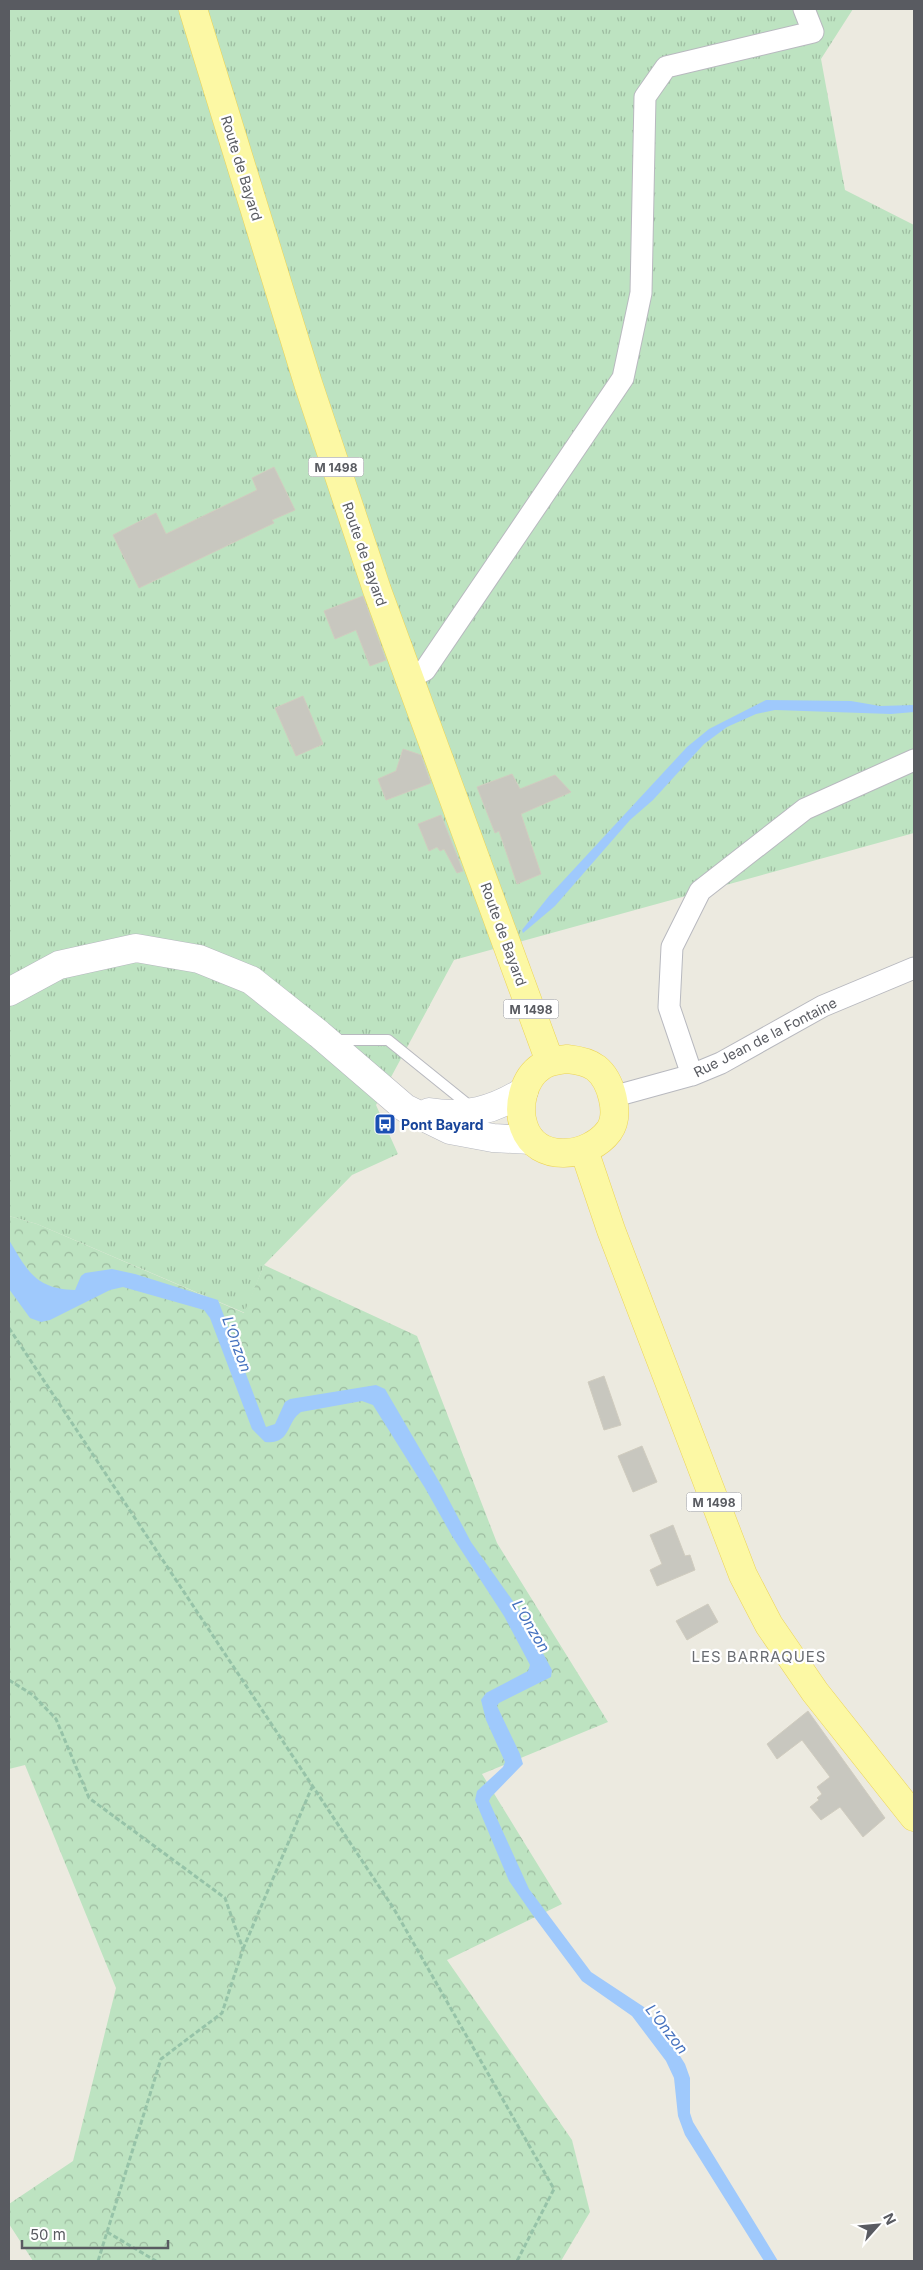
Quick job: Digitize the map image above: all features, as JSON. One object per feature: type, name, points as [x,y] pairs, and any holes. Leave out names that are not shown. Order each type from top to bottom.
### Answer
[{"type":"main road","name":"Route de Bayard","points":[[193,9],[308,384],[377,590],[550,1062]]},
{"type":"main road","points":[[9,992],[59,965],[136,948],[200,960],[250,980],[323,1037],[405,1108],[433,1123],[458,1132],[502,1139],[530,1140],[548,1151],[564,1154],[584,1150],[597,1143],[610,1130],[613,1114],[612,1096],[607,1082],[596,1068],[583,1061],[568,1059],[550,1062],[541,1066],[530,1078],[524,1091],[521,1116],[530,1140]]},
{"type":"main road","points":[[405,1108],[443,1114],[478,1112],[504,1104],[524,1091]]},
{"type":"main road","name":"M 1498","points":[[584,1150],[615,1240],[743,1575],[769,1625],[815,1692],[914,1817]]},
{"type":"street","points":[[409,678],[425,670],[623,378],[641,293],[644,97],[666,67],[813,32],[804,9]]},
{"type":"street","points":[[692,1075],[669,1007],[672,947],[700,891],[805,809],[914,760]]},
{"type":"street","name":"Rue Jean de la Fontaine","points":[[612,1096],[692,1075],[721,1063],[823,1006],[914,968]]},
{"type":"lane","points":[[323,1037],[388,1040],[478,1112]]},
{"type":"path","points":[[9,1328],[394,1909],[554,2189],[517,2261]]},
{"type":"path","points":[[9,1680],[33,1695],[56,1719],[89,1798],[225,1898],[242,1949]]},
{"type":"path","points":[[98,2261],[161,2059],[222,2014],[242,1949],[313,1786]]},
{"type":"path","points":[[107,2232],[156,2261]]},
{"type":"green space","points":[[9,9],[853,9],[821,59],[845,190],[914,225],[914,833],[454,960],[376,1105],[398,1154],[352,1175],[264,1265],[245,1313],[37,1224],[9,1216]]},
{"type":"green space","points":[[9,1216],[37,1224],[244,1313],[264,1265],[417,1336],[497,1543],[608,1722],[482,1774],[562,1904],[447,1960],[572,2140],[590,2212],[561,2261],[33,2261],[9,2224],[9,2204],[73,2161],[116,1988],[25,1765],[9,1769]]},
{"type":"water","points":[[766,700],[851,701],[880,706],[914,705],[914,712],[891,714],[775,710],[756,714],[727,727],[704,744],[653,800],[630,820],[555,906],[523,933],[522,930],[549,896],[687,747],[709,729]]},
{"type":"water","points":[[9,1240],[27,1269],[41,1282],[50,1286],[75,1290],[81,1276],[85,1273],[112,1269],[135,1274],[218,1300],[266,1427],[275,1424],[285,1402],[290,1399],[376,1385],[385,1389],[441,1485],[471,1542],[520,1611],[552,1670],[551,1677],[499,1703],[497,1706],[523,1764],[489,1801],[529,1889],[591,1972],[644,2007],[675,2048],[685,2064],[690,2078],[690,2113],[693,2122],[778,2261],[764,2261],[685,2135],[678,2116],[674,2078],[666,2061],[632,2016],[582,1981],[509,1881],[475,1800],[477,1791],[503,1767],[505,1762],[486,1720],[481,1700],[486,1693],[528,1671],[530,1665],[504,1616],[452,1536],[425,1488],[373,1405],[362,1401],[301,1412],[296,1416],[284,1436],[273,1442],[265,1442],[252,1429],[210,1318],[204,1310],[123,1287],[110,1290],[50,1320],[41,1322],[30,1318],[9,1289]]},
{"type":"building","points":[[274,467],[295,510],[272,520],[274,523],[139,588],[113,535],[156,513],[166,534],[257,490],[252,478]]},
{"type":"building","points":[[363,596],[386,660],[370,666],[356,630],[335,639],[324,611]]},
{"type":"building","points":[[303,696],[323,744],[296,756],[275,708]]},
{"type":"building","points":[[403,749],[421,755],[431,783],[386,800],[378,779],[396,771]]},
{"type":"building","points":[[512,774],[520,789],[555,775],[571,792],[521,814],[541,874],[517,884],[499,831],[495,833],[477,787]]},
{"type":"building","points":[[441,815],[463,871],[457,873],[444,849],[440,851],[437,847],[429,851],[418,824]]},
{"type":"building","points":[[604,1376],[621,1425],[604,1430],[588,1382]]},
{"type":"building","points":[[642,1446],[657,1482],[633,1492],[618,1456]]},
{"type":"building","points":[[673,1525],[685,1556],[690,1555],[695,1570],[657,1586],[650,1570],[662,1564],[650,1535]]},
{"type":"building","points":[[708,1604],[718,1622],[687,1640],[676,1621]]},
{"type":"building","points":[[808,1711],[885,1818],[863,1837],[840,1807],[821,1820],[810,1807],[819,1800],[817,1798],[822,1794],[817,1787],[830,1777],[802,1740],[777,1759],[767,1744]]},
{"type":"place","name":"Pont Bayard","points":[[385,1124]]},
{"type":"district","name":"LES BARRAQUES","points":[[759,1656]]},
{"type":"water label","name":"L'Onzon","points":[[237,1344]]},
{"type":"water label","name":"L'Onzon","points":[[531,1626]]},
{"type":"water label","name":"L'Onzon","points":[[667,2029]]}]
